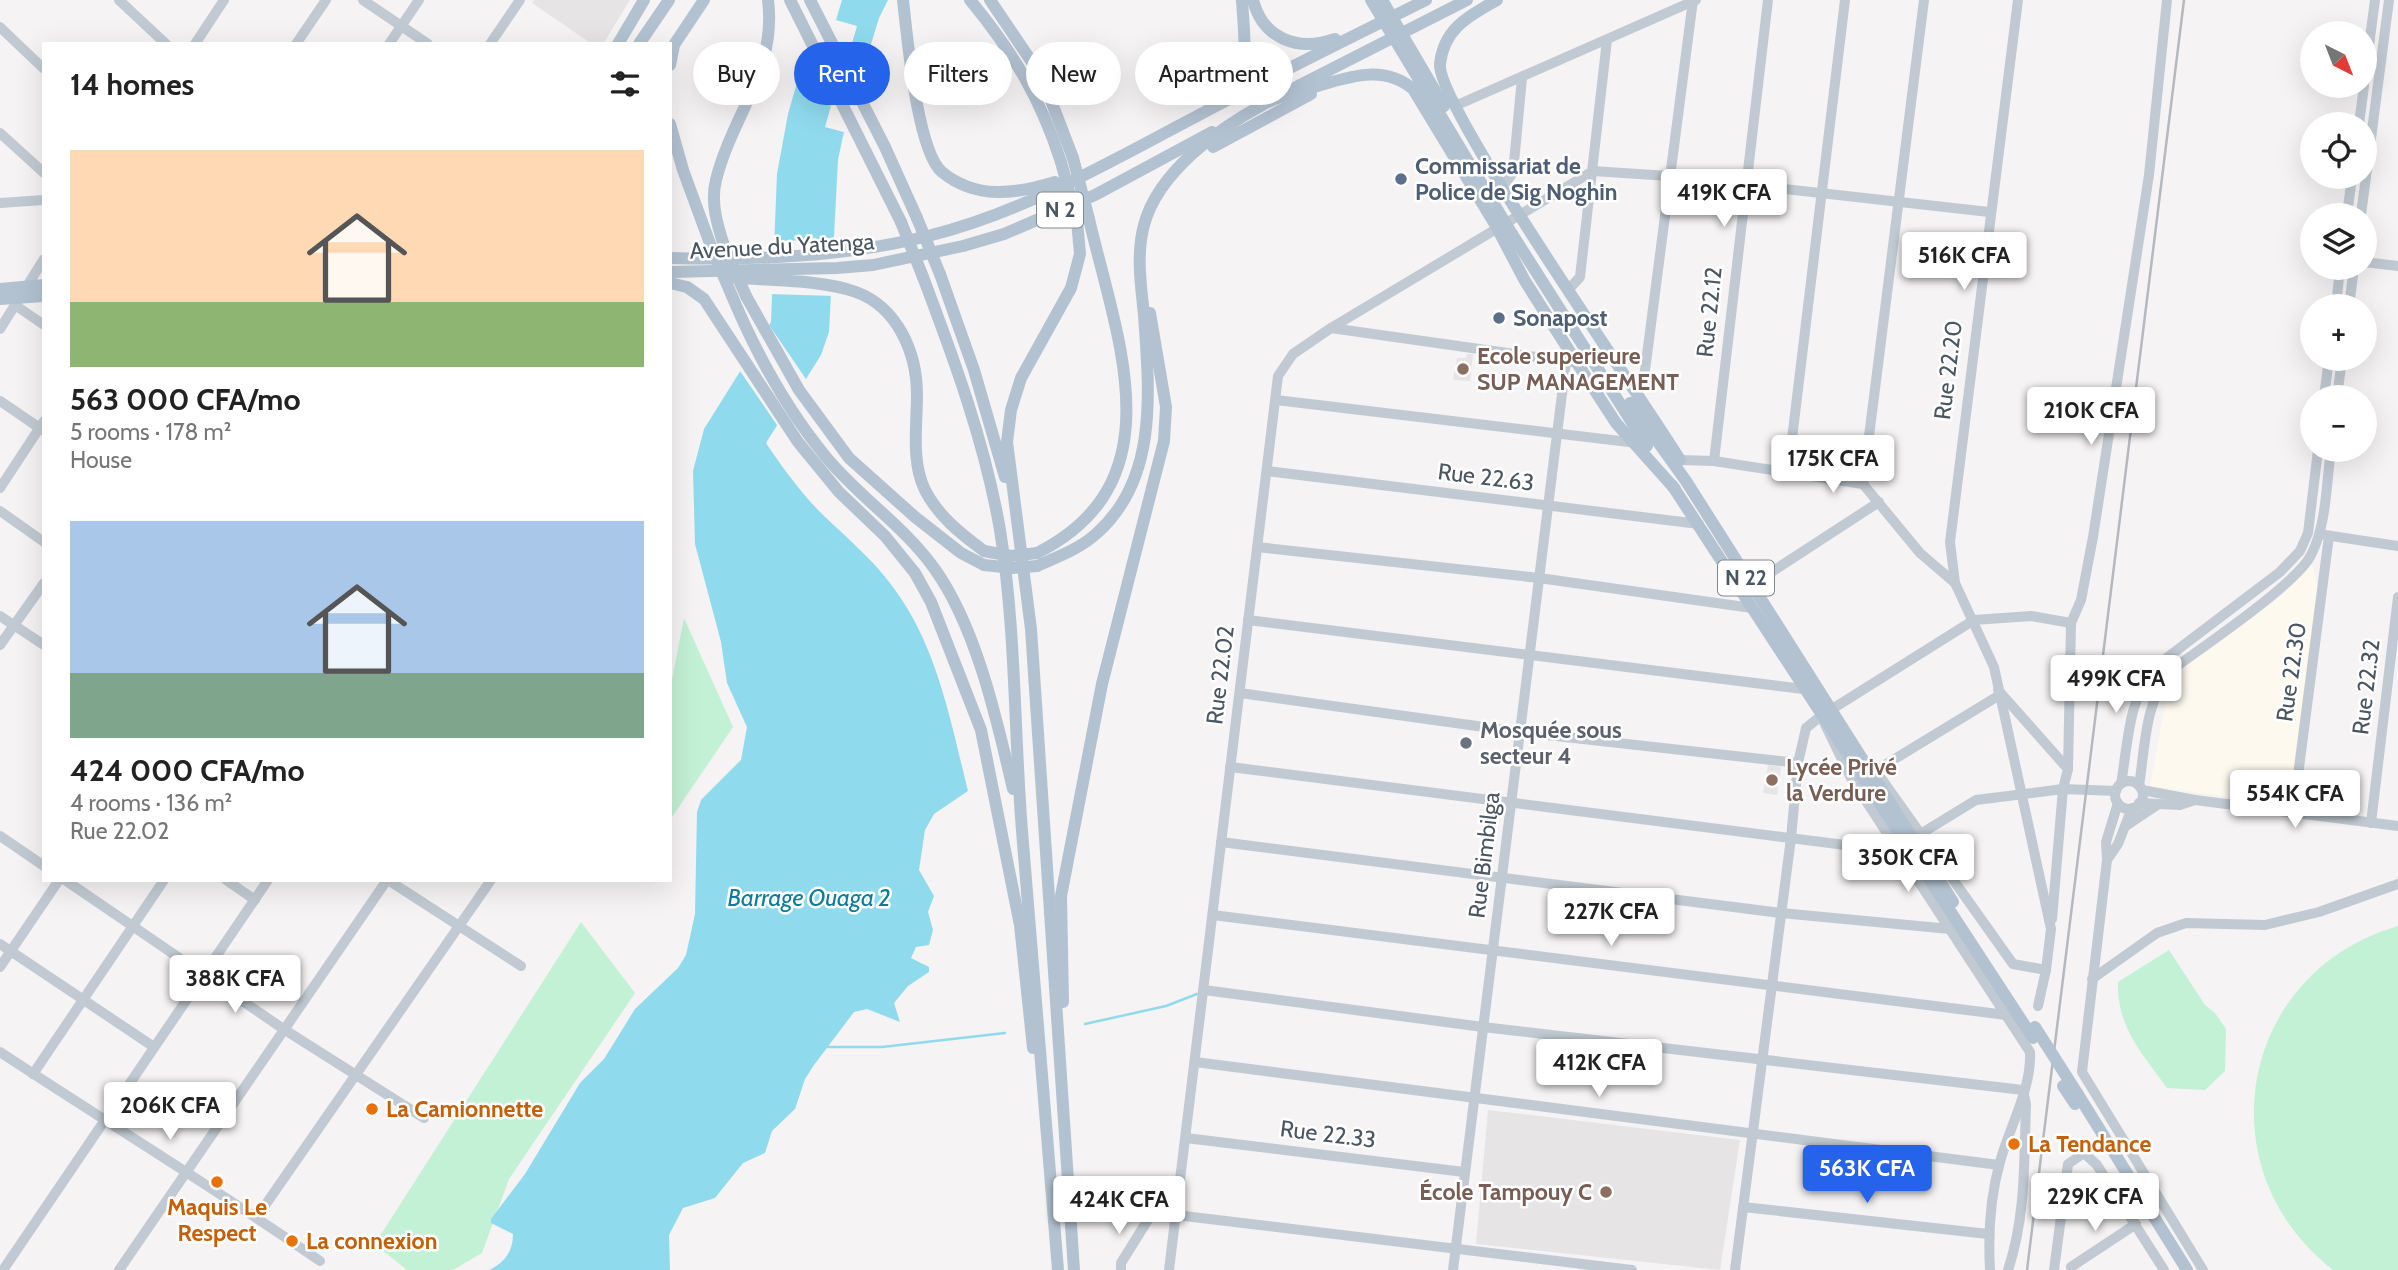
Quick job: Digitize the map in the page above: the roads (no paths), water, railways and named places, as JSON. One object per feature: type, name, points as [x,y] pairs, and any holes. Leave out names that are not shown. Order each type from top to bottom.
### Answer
[{"type":"main road","points":[[619,42],[644,0]]},
{"type":"main road","points":[[640,42],[669,0]]},
{"type":"main road","points":[[672,55],[674,45],[704,0]]},
{"type":"main road","points":[[719,249],[716,181],[765,60],[771,25],[768,0]]},
{"type":"main road","points":[[790,0],[901,222],[923,277],[960,376],[999,527],[1012,635],[1021,829],[1058,1270]]},
{"type":"main road","points":[[903,0],[926,146],[941,171],[971,188],[996,194],[1030,190],[1092,171]]},
{"type":"main road","points":[[970,0],[1029,81],[1067,160]]},
{"type":"main road","points":[[675,272],[771,269],[836,287],[879,303],[896,319],[909,351],[917,391],[916,450],[924,488],[937,509],[960,534],[984,551],[1037,560],[1066,538],[1092,515],[1114,483],[1125,446],[1126,398],[1117,341],[1042,77],[989,0]]},
{"type":"main road","points":[[1198,115],[1241,70],[1245,49],[1242,0]]},
{"type":"main road","points":[[1253,0],[1258,18],[1271,33],[1300,45],[1323,43],[1372,27]]},
{"type":"main road","name":"N 22","points":[[1371,0],[1512,234],[1631,412],[1686,481],[1825,713],[2187,1270]]},
{"type":"main road","name":"N 22","points":[[1382,0],[1517,230],[1631,412],[1675,489],[1804,689],[1825,713]]},
{"type":"main road","name":"Avenue du Yatenga","points":[[771,269],[836,252],[905,241],[970,223],[1032,200],[1426,0]]},
{"type":"main road","name":"Avenue du Yatenga","points":[[1293,89],[1467,0]]},
{"type":"main road","points":[[1497,0],[1454,26],[1445,44],[1440,65],[1442,82],[1520,214],[1680,460],[1686,481]]},
{"type":"main road","points":[[813,5],[917,218],[940,274],[974,370],[1017,522]]},
{"type":"main road","points":[[1293,94],[1336,80],[1386,73],[1400,77],[1413,89],[1496,226],[1572,363],[1616,423],[1637,443],[1661,476],[1675,489]]},
{"type":"main road","points":[[1178,169],[1336,80]]},
{"type":"main road","name":"Avenue du Yatenga","points":[[672,258],[771,269],[838,268],[923,255],[1004,234],[1105,190],[1261,105]]},
{"type":"main road","points":[[739,296],[763,328],[799,390],[849,458],[961,553],[984,565],[1013,568],[1068,553],[1096,534],[1114,515],[1144,447],[1150,412],[1139,257],[1144,226],[1154,201],[1178,169],[1209,141],[1262,105]]},
{"type":"main road","points":[[672,131],[683,170],[739,296],[752,344],[790,406],[826,457],[920,550],[950,595],[977,658],[996,718],[1021,829]]},
{"type":"main road","points":[[1074,1270],[1031,629],[1007,442],[1011,410],[1021,378],[1071,288],[1080,254],[1083,220]]},
{"type":"main road","points":[[1063,1104],[1065,1038],[1060,896],[1102,684],[1164,441],[1166,407],[1139,257]]},
{"type":"main road","points":[[672,284],[687,287],[704,299],[782,419],[818,468],[885,536],[915,573],[931,602],[981,730],[1020,925],[1029,1030],[1044,1099]]},
{"type":"main road","points":[[0,289],[42,285]]},
{"type":"main road","points":[[0,299],[16,301],[42,296]]},
{"type":"main road","name":"N 22","points":[[2076,1099],[2178,1270]]},
{"type":"street","points":[[196,42],[224,0]]},
{"type":"street","points":[[297,42],[326,0]]},
{"type":"street","points":[[363,0],[425,42]]},
{"type":"street","points":[[390,42],[419,0]]},
{"type":"street","points":[[491,42],[520,0]]},
{"type":"street","points":[[1455,106],[1694,0]]},
{"type":"street","points":[[1636,389],[1644,379],[1694,0]]},
{"type":"street","name":"Rue 22.12","points":[[1714,461],[1744,186],[1768,0]]},
{"type":"street","points":[[1787,472],[1845,0]]},
{"type":"street","points":[[1863,484],[1924,0]]},
{"type":"street","name":"Rue 22.20","points":[[2018,0],[1989,212],[1950,542],[1955,583],[1989,652],[2050,929]]},
{"type":"street","points":[[2038,1006],[2046,970],[2063,789],[2068,769],[2071,623],[2081,600],[2112,416],[2149,175],[2167,0]]},
{"type":"street","points":[[2372,21],[2375,0]]},
{"type":"street","points":[[2363,203],[2389,0]]},
{"type":"street","points":[[127,3],[164,42]]},
{"type":"street","points":[[0,27],[42,67]]},
{"type":"street","points":[[1569,289],[1580,277],[1607,40]]},
{"type":"street","points":[[1503,186],[1513,173],[1522,78]]},
{"type":"street","points":[[0,133],[42,171]]},
{"type":"street","points":[[1592,171],[1669,176],[1989,212]]},
{"type":"street","name":"Rue 22.02","points":[[1169,1270],[1278,376],[1285,362],[1331,328],[1496,226],[1592,171]]},
{"type":"street","points":[[0,203],[42,200]]},
{"type":"street","points":[[0,329],[42,262]]},
{"type":"street","points":[[2377,263],[2398,265]]},
{"type":"street","points":[[16,301],[42,323]]},
{"type":"street","points":[[1331,328],[1572,363]]},
{"type":"street","name":"Rue Bimbilga","points":[[1453,1270],[1539,578],[1558,434],[1572,363]]},
{"type":"street","points":[[1276,400],[1637,443]]},
{"type":"street","points":[[0,401],[42,427],[0,488]]},
{"type":"street","points":[[1680,460],[1714,461],[1863,484],[1920,553],[1955,583]]},
{"type":"street","points":[[2203,1270],[2082,1072],[2107,860],[2106,842],[2118,803],[2118,787],[2133,711],[2145,678],[2156,666],[2288,565],[2300,551],[2308,533],[2317,462]]},
{"type":"street","name":"Rue 22.30","points":[[2294,814],[2324,535],[2329,462]]},
{"type":"street","name":"Rue 22.63","points":[[1267,471],[1699,524]]},
{"type":"street","points":[[1750,586],[1879,502]]},
{"type":"street","points":[[0,511],[42,541]]},
{"type":"street","points":[[2308,533],[2398,546]]},
{"type":"street","points":[[2107,860],[2118,844],[2136,806],[2151,708],[2160,684],[2170,671],[2297,573],[2324,535]]},
{"type":"street","points":[[1257,547],[1539,578],[1752,608]]},
{"type":"street","points":[[0,645],[42,586]]},
{"type":"street","name":"Rue 22.32","points":[[2371,823],[2398,597]]},
{"type":"street","points":[[0,616],[42,644]]},
{"type":"street","points":[[1735,1270],[1791,838],[1798,763],[1806,728],[1825,713],[1974,620],[2031,616],[2071,623]]},
{"type":"street","points":[[1248,620],[1804,689]]},
{"type":"street","points":[[1240,693],[1520,733],[1798,763]]},
{"type":"street","points":[[1875,771],[1998,693],[2068,769]]},
{"type":"street","points":[[1825,713],[1875,771],[1922,833],[2013,964],[2046,970]]},
{"type":"street","points":[[1825,713],[1851,778],[2030,1052],[2023,1090],[1999,1165],[1988,1234],[1990,1270]]},
{"type":"street","points":[[1230,767],[1900,852]]},
{"type":"street","points":[[1922,833],[1976,800],[2063,789],[2118,787],[2132,782],[2140,788],[2195,800],[2398,826]]},
{"type":"street","points":[[2118,803],[2136,806],[2180,804],[2195,800]]},
{"type":"street","points":[[2125,827],[2158,804]]},
{"type":"street","points":[[0,836],[42,865]]},
{"type":"street","points":[[1221,842],[1781,913],[1950,929]]},
{"type":"street","points":[[0,967],[58,882]]},
{"type":"street","points":[[68,882],[285,1030],[424,1118]]},
{"type":"street","points":[[33,1074],[163,882]]},
{"type":"street","points":[[229,882],[255,900]]},
{"type":"street","points":[[4,1268],[267,882]]},
{"type":"street","points":[[119,1270],[386,882]]},
{"type":"street","points":[[390,882],[521,966]]},
{"type":"street","points":[[257,1217],[491,882]]},
{"type":"street","points":[[2092,979],[2157,933],[2186,923],[2265,925],[2319,912],[2398,884]]},
{"type":"street","points":[[1213,915],[2006,1015]]},
{"type":"street","points":[[0,944],[154,1046]]},
{"type":"street","points":[[1204,990],[1483,1027],[2023,1090]]},
{"type":"street","points":[[0,1052],[104,1121],[186,1169],[320,1261]]},
{"type":"street","points":[[1195,1062],[1475,1100],[1999,1165]]},
{"type":"street","points":[[2008,1270],[2017,1243],[2022,1191],[2026,1104],[2023,1090]]},
{"type":"street","name":"Rue 22.33","points":[[1186,1138],[1464,1172]]},
{"type":"street","points":[[2054,1270],[2068,1164],[2079,1155],[2088,1154],[2164,1270]]},
{"type":"street","points":[[1070,1194],[1089,1202],[1176,1215],[1455,1251],[1632,1270]]},
{"type":"street","points":[[1743,1207],[1988,1234]]},
{"type":"street","points":[[1121,1270],[1121,1264],[1154,1210]]},
{"type":"street","points":[[2056,1251],[2072,1268],[2136,1224]]},
{"type":"water","name":"Barrage Ouaga 2","points":[[821,0],[888,0],[872,42],[809,42]]},
{"type":"water","name":"Barrage Ouaga 2","points":[[794,93],[794,105],[852,105],[838,160],[829,332],[821,355],[766,443],[807,497],[865,554],[893,587],[926,644],[943,692],[968,791],[934,814],[925,830],[919,870],[934,896],[928,912],[933,930],[929,945],[916,947],[911,958],[929,967],[929,972],[908,986],[894,1003],[900,1022],[867,1009],[854,1012],[805,1079],[795,1109],[772,1131],[765,1153],[743,1163],[715,1198],[683,1208],[669,1235],[670,1270],[489,1270],[507,1256],[513,1234],[491,1223],[491,1219],[525,1174],[580,1083],[604,1059],[635,1009],[678,968],[686,955],[695,914],[697,812],[701,800],[741,760],[747,727],[727,683],[721,642],[695,544],[693,471],[704,429],[771,322],[777,174]]},
{"type":"waterway","points":[[1085,1024],[1166,1006],[1197,994]]},
{"type":"waterway","points":[[828,1047],[882,1047],[1005,1033]]},
{"type":"railway","points":[[2027,1270],[2184,0]]},
{"type":"place","name":"Commissariat de Police de Sig Noghin","points":[[1401,179]]},
{"type":"place","name":"Sonapost","points":[[1499,318]]},
{"type":"place","name":"Ecole superieure SUP MANAGEMENT","points":[[1463,369]]},
{"type":"place","name":"Mosquée sous secteur 4","points":[[1466,743]]},
{"type":"place","name":"Lycée Privé la Verdure","points":[[1772,780]]},
{"type":"place","name":"La Camionnette","points":[[372,1109]]},
{"type":"place","name":"La Tendance","points":[[2014,1144]]},
{"type":"place","name":"Maquis Le Respect","points":[[217,1182]]},
{"type":"place","name":"École Tampouy C","points":[[1606,1192]]},
{"type":"place","name":"La connexion","points":[[292,1241]]}]
